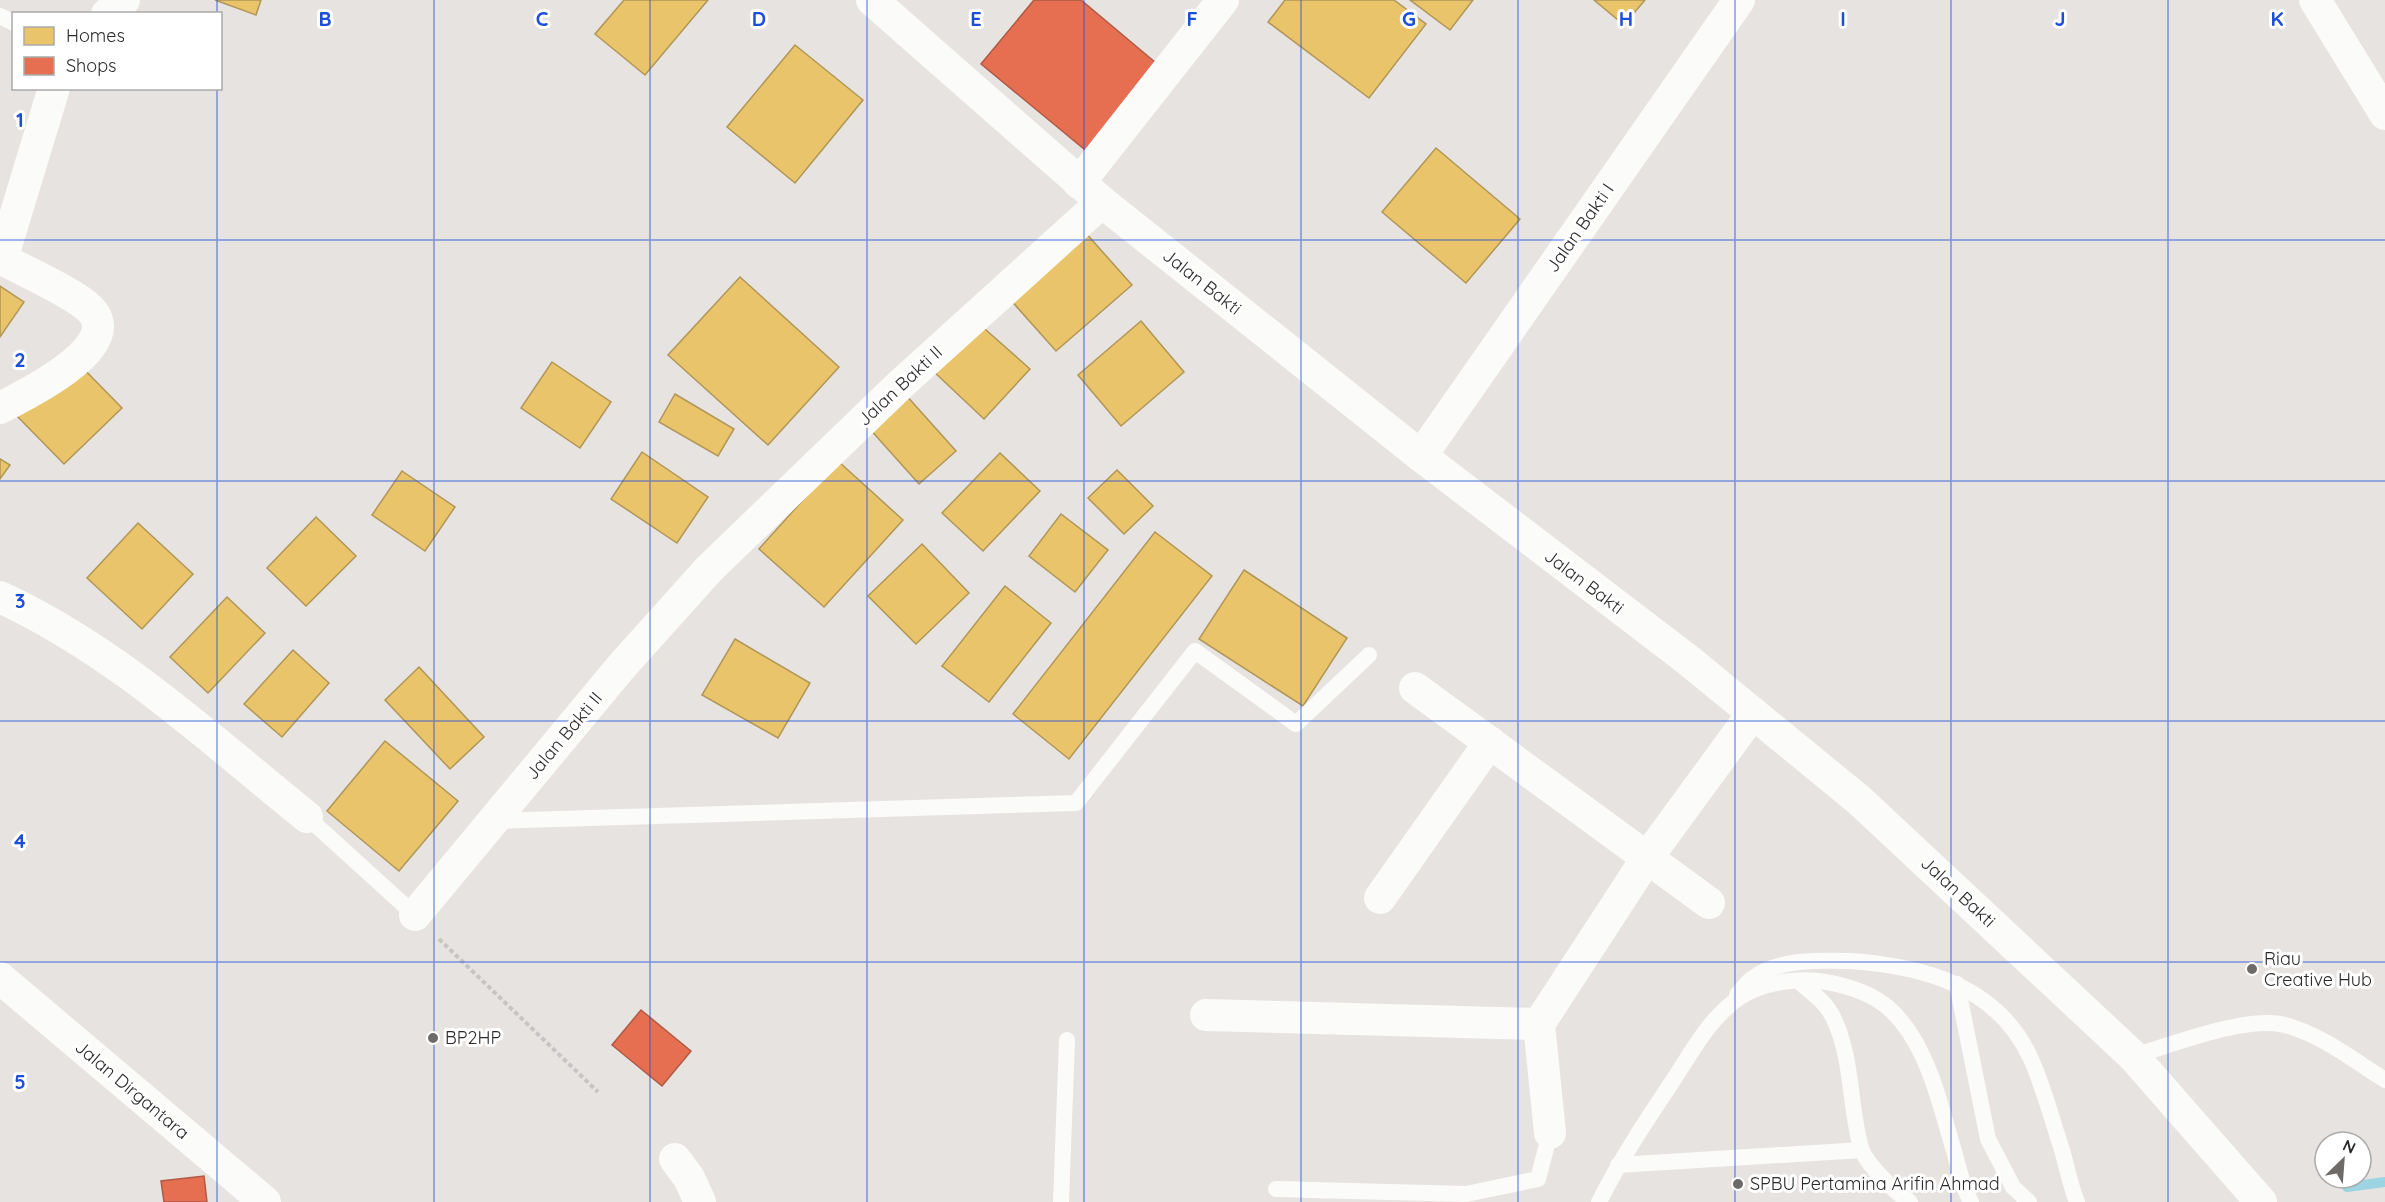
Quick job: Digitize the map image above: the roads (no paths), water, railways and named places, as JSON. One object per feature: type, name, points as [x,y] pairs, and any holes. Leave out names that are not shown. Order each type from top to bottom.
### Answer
[{"type":"street","points":[[109,12],[124,0]]},
{"type":"street","name":"Jalan Bakti","points":[[872,0],[1091,193],[1421,456],[1688,660],[1859,801],[2133,1056],[2261,1202]]},
{"type":"street","name":"Jalan Bakti II","points":[[415,915],[621,667],[709,569],[901,384],[1091,193],[1223,0]]},
{"type":"street","points":[[2315,0],[2385,114]]},
{"type":"street","name":"Jalan Bakti I","points":[[1421,456],[1737,1]]},
{"type":"street","points":[[0,408],[58,375],[90,348],[98,331],[98,321],[81,302],[1,258],[53,90]]},
{"type":"street","points":[[0,597],[81,640],[130,674],[307,817]]},
{"type":"street","points":[[1415,688],[1709,903]]},
{"type":"street","points":[[1550,1133],[1539,1024],[1647,858],[1753,713]]},
{"type":"street","points":[[1380,898],[1490,742]]},
{"type":"street","name":"Jalan Dirgantara","points":[[0,978],[265,1202]]},
{"type":"street","points":[[1206,1015],[1539,1024]]},
{"type":"street","points":[[675,1159],[689,1178],[700,1202]]},
{"type":"lane","points":[[493,821],[1076,803],[1195,651],[1296,723],[1369,655]]},
{"type":"lane","points":[[307,817],[415,915]]},
{"type":"lane","points":[[1599,1202],[1618,1165],[1705,1032],[1752,978],[1772,968],[1818,959],[1868,963],[1902,969],[1957,984],[1989,1002],[2010,1023],[2031,1059],[2077,1202]]},
{"type":"lane","points":[[1725,1009],[1757,989],[1778,982],[1798,981],[1825,982],[1858,989],[1885,1004],[1902,1022],[1922,1053],[1971,1202]]},
{"type":"lane","points":[[1798,981],[1820,999],[1833,1017],[1845,1050],[1862,1150],[1882,1177],[1910,1202]]},
{"type":"lane","points":[[1957,984],[1989,1139],[2013,1187],[2028,1202]]},
{"type":"lane","points":[[2133,1056],[2258,1022],[2283,1024],[2325,1042],[2385,1080]]},
{"type":"lane","points":[[1061,1202],[1067,1040]]},
{"type":"lane","points":[[1276,1189],[1465,1198],[1539,1179],[1550,1133]]},
{"type":"lane","points":[[1618,1165],[1862,1150]]},
{"type":"waterway","points":[[2373,1184],[2385,1182]]},
{"type":"place","name":"Riau Creative Hub","points":[[2252,969]]},
{"type":"place","name":"BP2HP","points":[[433,1038]]},
{"type":"place","name":"SPBU Pertamina Arifin Ahmad","points":[[1738,1184]]}]
